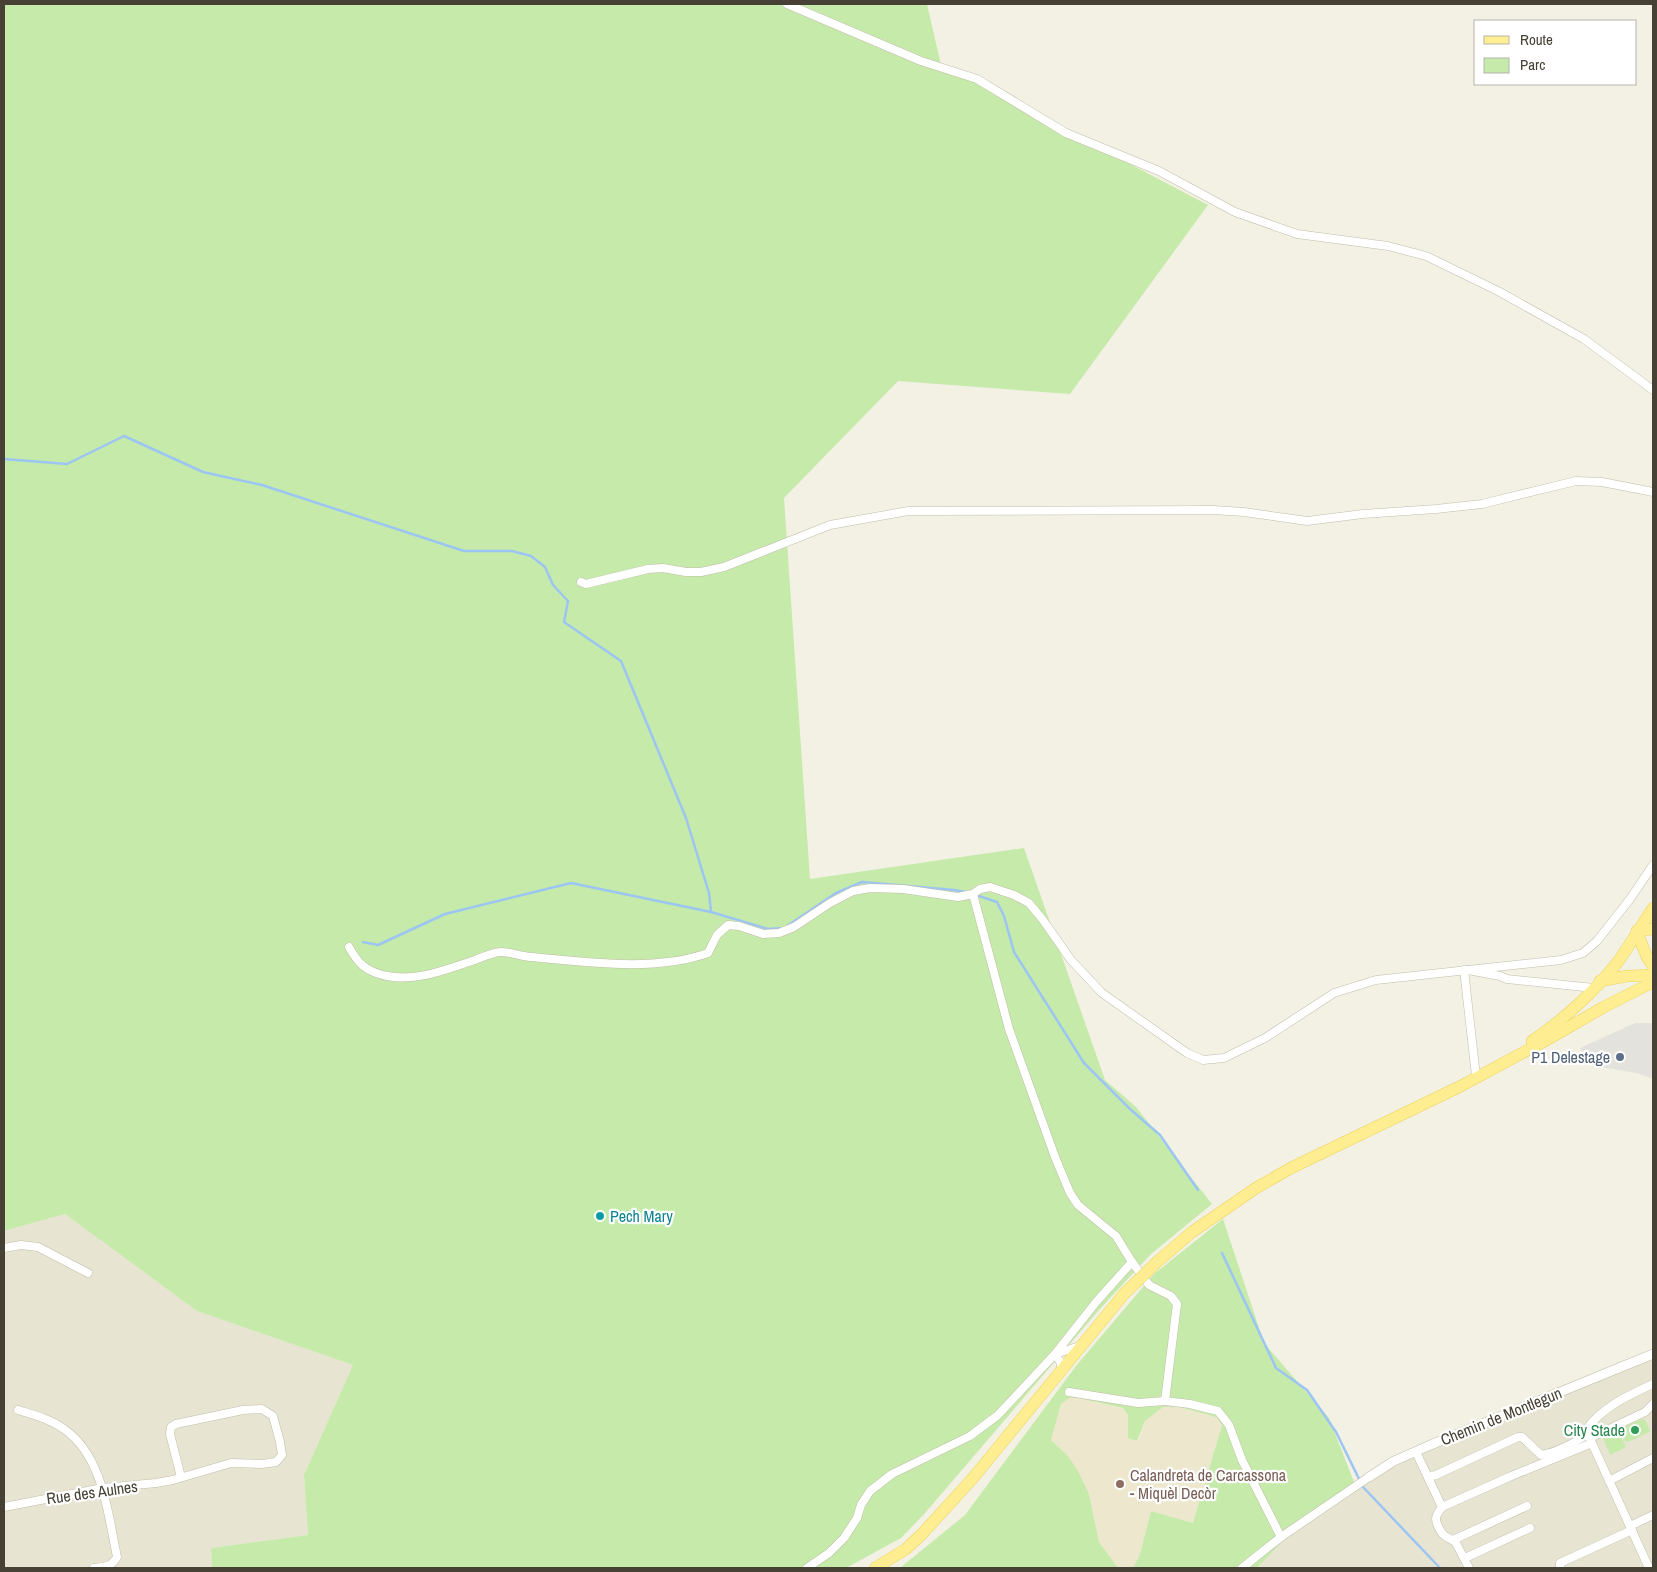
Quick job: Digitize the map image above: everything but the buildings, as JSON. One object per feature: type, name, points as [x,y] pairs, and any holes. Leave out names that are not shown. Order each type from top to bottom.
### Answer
[{"type":"main road","points":[[1461,1086],[1542,1034],[1597,984],[1617,962],[1653,908]]},
{"type":"main road","points":[[1637,931],[1653,929]]},
{"type":"main road","points":[[1637,931],[1643,944],[1644,952],[1653,966]]},
{"type":"main road","points":[[1597,984],[1627,976],[1653,975]]},
{"type":"main road","points":[[875,1568],[906,1549],[922,1534],[973,1478],[1124,1294],[1192,1232],[1256,1188],[1284,1172],[1461,1086],[1653,982]]},
{"type":"street","points":[[787,4],[914,58],[977,79],[1066,133],[1159,170],[1235,212],[1297,234],[1388,246],[1426,256],[1498,291],[1584,338],[1653,390]]},
{"type":"street","points":[[581,582],[586,584],[648,569],[663,568],[686,572],[701,572],[724,567],[830,525],[908,511],[1213,510],[1244,512],[1307,521],[1363,514],[1482,504],[1585,480],[1653,492]]},
{"type":"street","points":[[349,947],[357,961],[367,969],[386,976],[401,977],[426,976],[500,952],[537,958],[638,965],[696,957],[708,953],[717,935],[728,925],[739,926],[763,934],[779,933],[794,927],[830,903],[853,891],[870,888],[903,889],[958,897],[973,894],[980,889],[990,887],[1014,895],[1029,903],[1071,960],[1102,993],[1187,1053],[1203,1060],[1224,1058],[1265,1038],[1334,993],[1376,980],[1561,960],[1582,953],[1597,941],[1630,899],[1653,865]]},
{"type":"street","points":[[973,894],[1009,1029],[1070,1193],[1078,1205],[1116,1236],[1149,1285],[1171,1296],[1177,1304],[1165,1400]]},
{"type":"street","points":[[1466,970],[1507,979],[1597,984]]},
{"type":"street","points":[[1466,970],[1476,1076]]},
{"type":"street","points":[[4,1248],[22,1245],[38,1247],[88,1273]]},
{"type":"street","points":[[807,1568],[829,1553],[844,1538],[857,1518],[861,1505],[870,1491],[892,1474],[970,1436],[998,1415],[1054,1354],[1132,1262]]},
{"type":"street","points":[[1054,1354],[1082,1346]]},
{"type":"street","points":[[1054,1354],[1061,1363],[1061,1371]]},
{"type":"street","name":"Chemin de Montlegun","points":[[1242,1568],[1280,1537],[1394,1461],[1653,1354]]},
{"type":"street","points":[[1649,1568],[1589,1436],[1592,1421],[1618,1401],[1653,1384]]},
{"type":"street","points":[[1069,1392],[1138,1403],[1165,1400],[1218,1411],[1229,1425],[1242,1460],[1280,1537]]},
{"type":"street","points":[[1428,1478],[1518,1437],[1522,1437],[1541,1455],[1549,1454],[1645,1412],[1653,1404]]},
{"type":"street","name":"Rue des Aulnes","points":[[4,1507],[103,1488],[156,1483],[181,1477],[231,1463],[262,1464],[276,1462],[282,1455],[272,1416],[262,1409],[242,1410],[176,1424],[171,1428],[170,1434],[181,1477]]},
{"type":"street","points":[[18,1410],[46,1419],[64,1429],[88,1455],[103,1488],[117,1557],[110,1565],[94,1568]]},
{"type":"street","points":[[1469,1568],[1453,1540],[1443,1536],[1436,1523],[1435,1519],[1442,1507],[1509,1477],[1589,1436]]},
{"type":"street","points":[[1416,1452],[1442,1507]]},
{"type":"street","points":[[1609,1481],[1653,1458]]},
{"type":"street","points":[[1453,1540],[1527,1506]]},
{"type":"street","points":[[1560,1568],[1560,1563],[1650,1517]]},
{"type":"street","points":[[1465,1558],[1530,1528]]},
{"type":"shaded area","name":"P1 Delestage","points":[[1635,1023],[1653,1023],[1653,1079],[1637,1073],[1594,1066],[1580,1048]]},
{"type":"shaded area","points":[[65,1214],[197,1311],[353,1365],[304,1475],[308,1535],[211,1548],[212,1568],[4,1568],[4,1231]]},
{"type":"shaded area","points":[[1653,1350],[1653,1568],[1257,1568],[1288,1536],[1354,1482],[1387,1460]]},
{"type":"shaded area","name":"Calandreta de Carcassona - Miquèl Decòr","points":[[1069,1398],[1078,1398],[1123,1408],[1128,1415],[1128,1437],[1138,1441],[1145,1421],[1162,1407],[1179,1407],[1216,1417],[1222,1425],[1193,1523],[1151,1511],[1140,1554],[1133,1568],[1118,1568],[1099,1542],[1089,1494],[1068,1456],[1051,1440],[1061,1404]]},
{"type":"green space","points":[[4,4],[927,4],[941,65],[1208,205],[1070,394],[898,381],[784,498],[810,879],[1024,848],[1105,1080],[1136,1107],[1212,1204],[1151,1254],[1099,1310],[925,1513],[901,1538],[846,1568],[212,1568],[211,1548],[308,1535],[304,1475],[353,1365],[197,1311],[65,1214],[4,1231]]},
{"type":"green space","points":[[1223,1219],[1264,1343],[1329,1418],[1354,1482],[1288,1536],[1257,1568],[1133,1568],[1140,1554],[1151,1511],[1193,1523],[1222,1425],[1216,1417],[1179,1407],[1163,1407],[1145,1421],[1137,1441],[1128,1438],[1128,1415],[1123,1408],[1078,1398],[1069,1398],[1061,1404],[1051,1440],[1068,1456],[1079,1473],[1089,1494],[1099,1542],[1118,1568],[900,1568],[965,1515],[1076,1366],[1154,1274]]},
{"type":"green space","name":"City Stade","points":[[1642,1419],[1645,1420],[1650,1430],[1649,1432],[1628,1442],[1625,1441],[1621,1431],[1622,1428]]},
{"type":"green space","points":[[1617,1428],[1626,1447],[1610,1455],[1602,1435]]},
{"type":"waterway","points":[[4,459],[67,464],[124,436],[203,472],[262,485],[464,551],[512,551],[531,556],[545,567],[553,585],[568,601],[564,622],[621,661],[686,818],[709,893],[711,912]]},
{"type":"waterway","points":[[363,942],[378,945],[445,914],[571,883],[711,912],[768,929],[784,928],[836,893],[862,882],[966,892]]},
{"type":"waterway","points":[[976,895],[997,902],[1004,916],[1014,952],[1084,1063],[1130,1109],[1160,1135],[1198,1190]]},
{"type":"waterway","points":[[1222,1253],[1276,1368],[1307,1390],[1336,1432],[1363,1487],[1440,1568]]},
{"type":"place","name":"P1 Delestage","points":[[1620,1057]]},
{"type":"place","name":"Pech Mary","points":[[600,1216]]},
{"type":"place","name":"City Stade","points":[[1635,1430]]},
{"type":"place","name":"Calandreta de Carcassona - Miquèl Decòr","points":[[1120,1484]]}]
